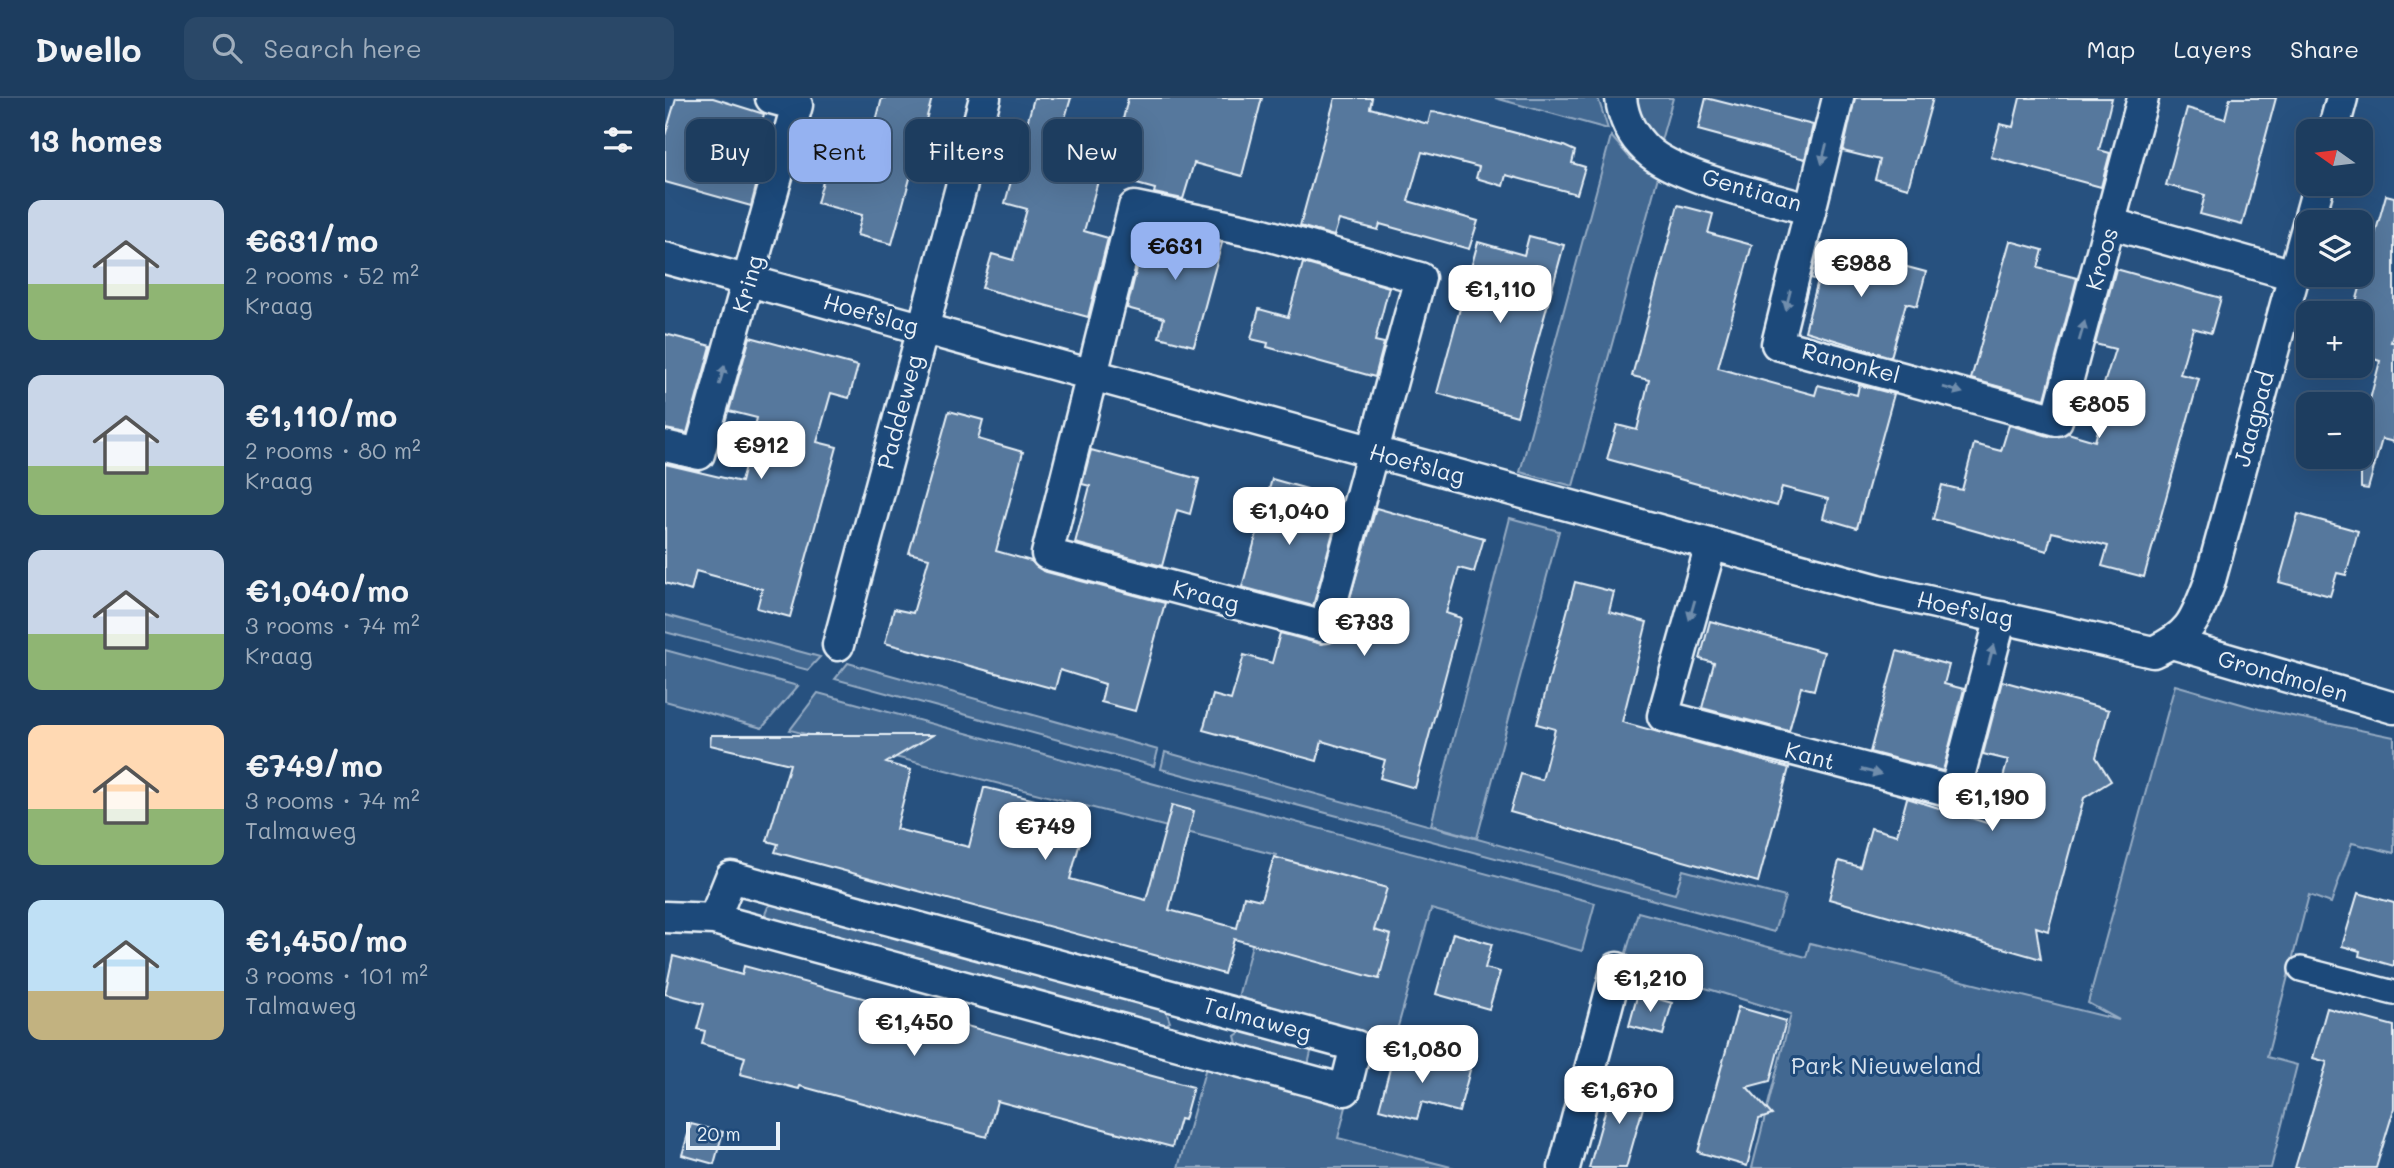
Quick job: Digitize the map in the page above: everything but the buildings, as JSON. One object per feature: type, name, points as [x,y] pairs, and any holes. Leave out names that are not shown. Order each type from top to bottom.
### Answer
[{"type":"street","name":"Kring","points":[[665,446],[699,454],[796,105],[771,98]]},
{"type":"street","name":"Paddeweg","points":[[838,645],[985,98]]},
{"type":"street","name":"Gentiaan","points":[[1621,98],[1623,114],[1648,152],[1683,171],[1811,210],[1838,98]]},
{"type":"street","name":"Kroos","points":[[2056,420],[2112,224],[2143,98]]},
{"type":"street","points":[[2336,119],[2342,98]]},
{"type":"street","name":"Jaagpad","points":[[2172,643],[2193,625],[2209,584],[2316,196]]},
{"type":"street","name":"Kraag","points":[[1133,207],[1259,233],[1420,278],[1325,627],[1047,554],[1091,376],[1133,207]]},
{"type":"street","name":"Ranonkel","points":[[1811,210],[1777,344],[2056,420]]},
{"type":"street","points":[[2112,224],[2294,275]]},
{"type":"street","name":"Hoefslag","points":[[665,258],[1878,590],[2153,652],[2172,643]]},
{"type":"street","name":"Kant","points":[[1711,545],[1663,716],[1827,761],[1955,792],[2001,617]]},
{"type":"street","name":"Grondmolen","points":[[2172,643],[2394,708]]},
{"type":"street","name":"Talmaweg","points":[[665,917],[714,919],[1345,1090],[1356,1046],[731,877],[714,919]]},
{"type":"street","points":[[1564,1168],[1617,968]]},
{"type":"street","points":[[2301,969],[2394,993]]},
{"type":"green space","points":[[1495,98],[1598,98],[1608,129]]},
{"type":"green space","points":[[1632,98],[1673,98],[1660,144],[1638,119]]},
{"type":"green space","points":[[1611,136],[1631,159],[1659,173],[1573,486],[1520,472]]},
{"type":"green space","points":[[1510,518],[1559,531],[1477,838],[1431,825]]},
{"type":"green space","points":[[665,615],[820,657],[808,670],[665,632]]},
{"type":"green space","points":[[665,650],[798,686],[762,728],[665,701]]},
{"type":"green space","points":[[848,663],[1158,750],[1154,766],[835,679]]},
{"type":"green space","name":"Park Nieuweland","points":[[2175,685],[2259,709],[2394,737],[2394,853],[2352,843],[2331,903],[2309,895],[2267,1057],[2297,1065],[2271,1168],[1752,1168],[1791,1014],[1623,963],[1638,912],[1806,957],[1810,943],[2119,1020],[2088,1003]]},
{"type":"green space","points":[[818,693],[1595,903],[1582,951],[1431,909],[1397,1030],[1373,1035],[1238,997],[1276,855],[790,730]]},
{"type":"green space","points":[[1165,752],[1675,894],[1683,870],[1785,897],[1774,932],[1161,769]]},
{"type":"green space","points":[[779,899],[1164,1006],[1170,1022],[1158,1029],[773,925],[765,914],[768,907]]},
{"type":"green space","points":[[1246,1028],[1306,1045],[1311,1052],[1308,1065],[1239,1051],[1235,1036]]},
{"type":"green space","points":[[1206,1067],[1347,1103],[1338,1138],[1455,1168],[1178,1168]]}]
